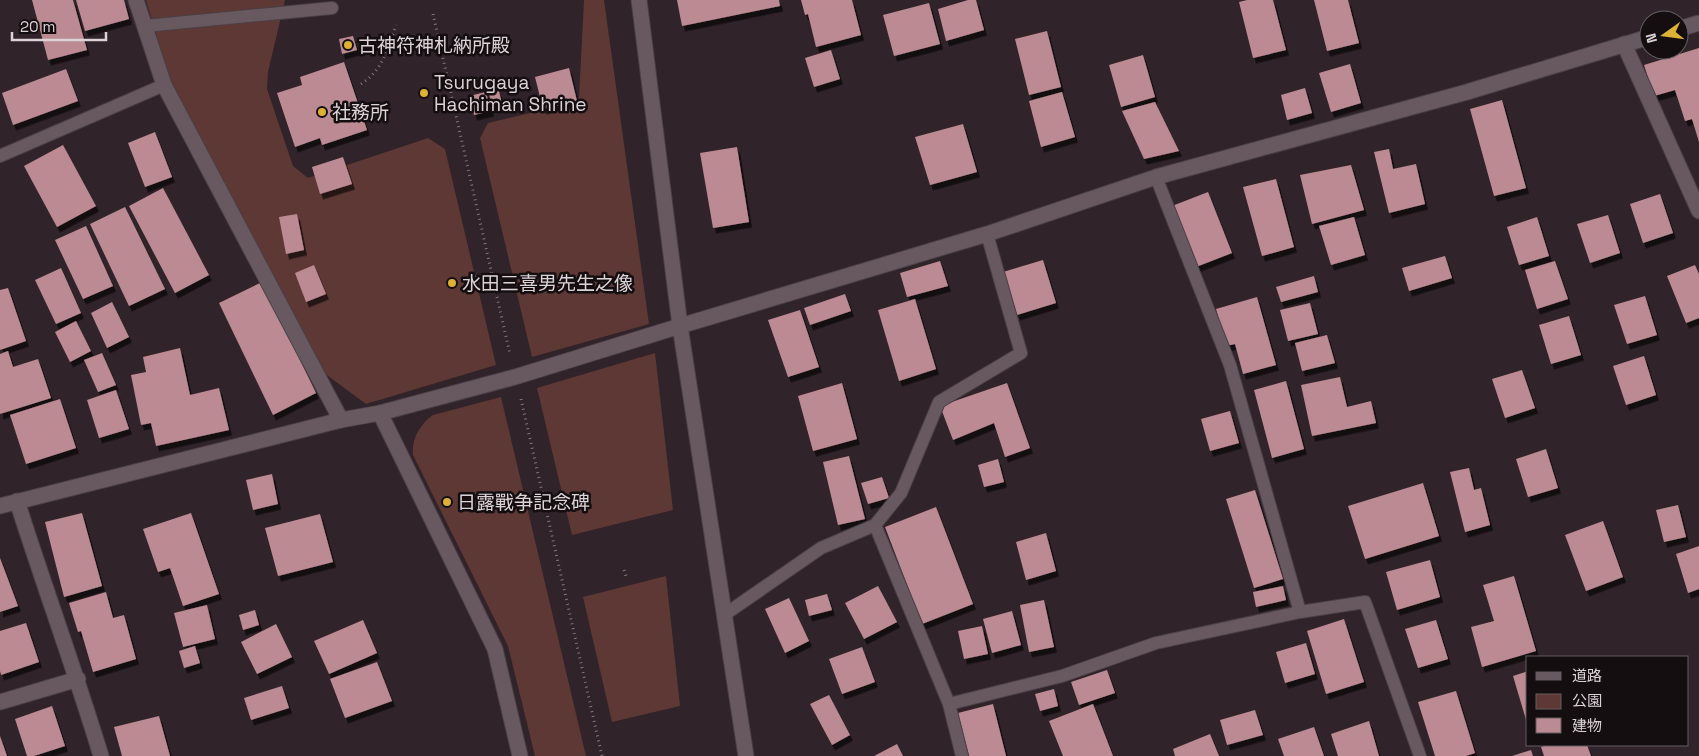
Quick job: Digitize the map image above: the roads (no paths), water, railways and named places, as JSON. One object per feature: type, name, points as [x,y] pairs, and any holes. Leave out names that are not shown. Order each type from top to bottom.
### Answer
[{"type":"street","points":[[136,0],[164,85],[341,420]]},
{"type":"street","points":[[639,0],[680,326],[746,756]]},
{"type":"street","points":[[0,506],[17,500],[341,420],[380,413],[516,377],[987,234],[1156,177],[1467,92],[1639,40]]},
{"type":"street","points":[[1624,44],[1699,210]]},
{"type":"street","points":[[380,413],[495,649],[520,756]]},
{"type":"street","points":[[17,500],[42,580],[78,679],[98,755]]},
{"type":"street","points":[[0,702],[78,679]]},
{"type":"lane","points":[[144,26],[332,8]]},
{"type":"lane","points":[[0,156],[164,85]]},
{"type":"lane","points":[[1156,177],[1230,365],[1300,612]]},
{"type":"lane","points":[[724,616],[821,548],[876,525],[901,493],[939,402],[1021,353],[987,234]]},
{"type":"lane","points":[[876,525],[949,704],[962,756]]},
{"type":"lane","points":[[949,704],[1062,676],[1156,643],[1300,612],[1364,602],[1420,756]]},
{"type":"place","name":"古神符神札納所殿","points":[[348,45]]},
{"type":"place","name":"Tsurugaya Hachiman Shrine","points":[[424,93]]},
{"type":"place","name":"社務所","points":[[322,112]]},
{"type":"place","name":"水田三喜男先生之像","points":[[452,283]]},
{"type":"place","name":"日露戰争記念碑","points":[[447,502]]}]
